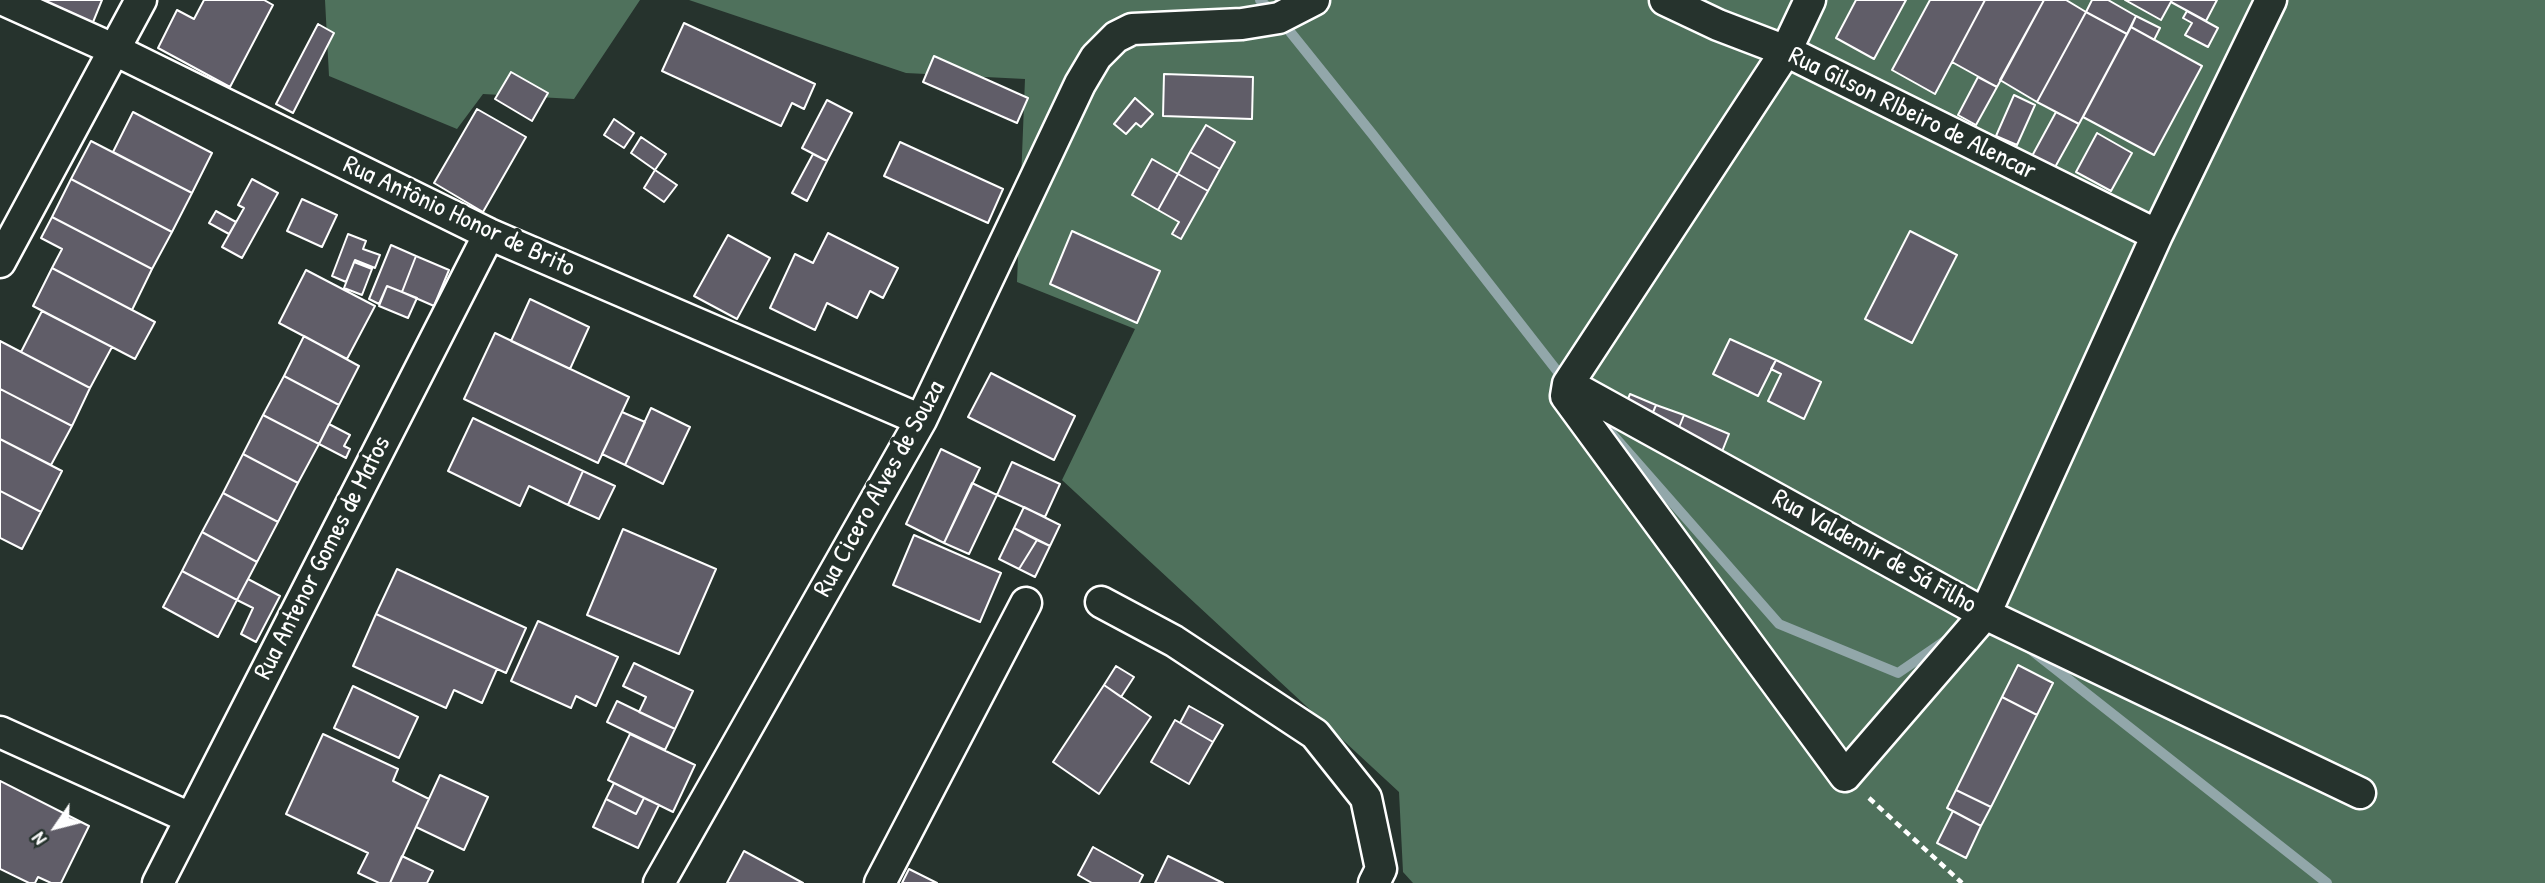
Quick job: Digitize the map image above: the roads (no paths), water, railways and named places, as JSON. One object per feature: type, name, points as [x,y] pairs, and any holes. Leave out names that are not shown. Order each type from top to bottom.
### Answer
[{"type":"street","name":"Rua Antônio Honor de Brito","points":[[4,0],[115,50],[489,234],[921,420]]},
{"type":"street","points":[[0,262],[141,0]]},
{"type":"street","name":"Rua Cicero Alves de Souza","points":[[659,883],[921,420],[1080,84],[1096,57],[1116,37],[1132,29],[1242,24],[1279,18],[1314,0]]},
{"type":"street","name":"Rua Gilson RIbeiro de Alencar","points":[[1665,0],[1718,25],[1786,51],[2157,235]]},
{"type":"street","points":[[1810,0],[1786,51],[1568,384],[1566,396],[1845,776],[1985,614],[2360,793]]},
{"type":"street","name":"Rua Valdemir de Sá Filho","points":[[1568,384],[1985,614],[2157,235],[2271,0]]},
{"type":"street","name":"Rua Antenor Gomes de Matos","points":[[158,883],[489,234]]},
{"type":"street","points":[[1101,602],[1174,641],[1315,734],[1366,797],[1377,876]]},
{"type":"street","points":[[880,883],[1026,603]]},
{"type":"street","points":[[0,732],[191,818]]},
{"type":"waterway","points":[[1260,0],[1279,18],[1373,135],[1565,381]]},
{"type":"waterway","points":[[1606,427],[1779,624],[1898,673],[1949,638]]},
{"type":"waterway","points":[[2030,649],[2327,883]]}]
